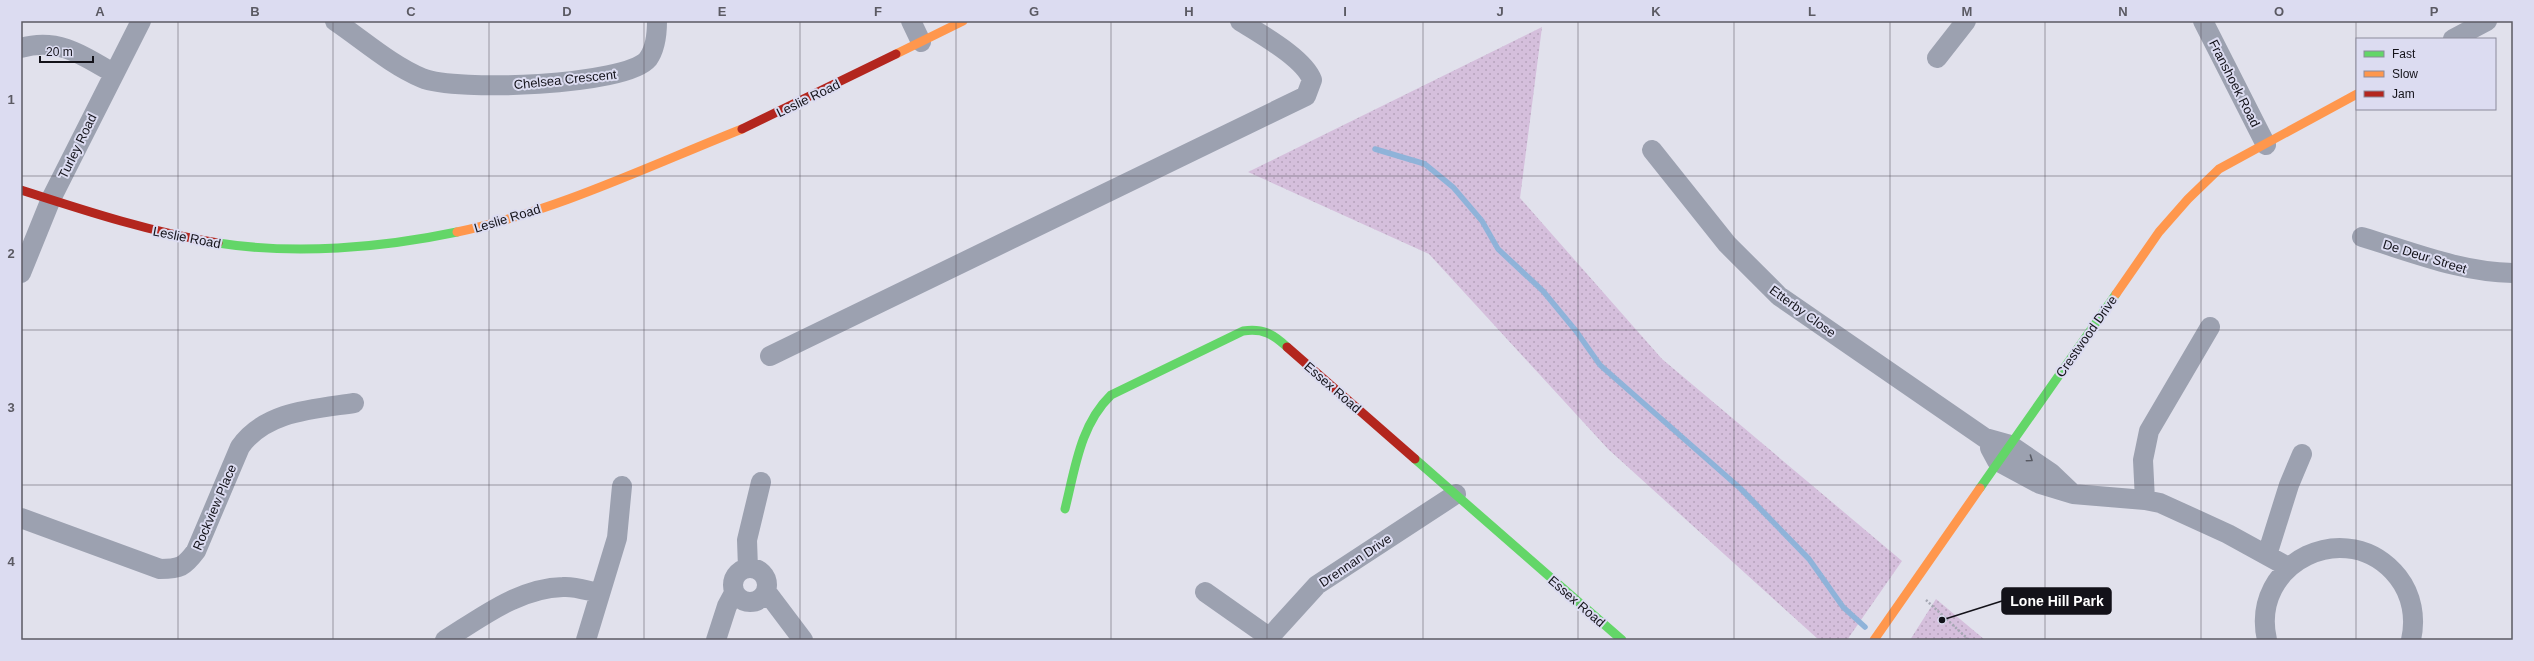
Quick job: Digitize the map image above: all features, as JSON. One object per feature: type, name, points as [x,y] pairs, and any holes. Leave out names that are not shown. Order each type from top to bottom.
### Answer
[{"type":"street","name":"Turley Road","points":[[21,273],[51,199],[140,21]]},
{"type":"street","name":"Chelsea Crescent","points":[[335,21],[423,78],[442,82],[517,86],[627,71],[648,59],[657,34],[657,21]]},
{"type":"street","points":[[911,21],[921,42]]},
{"type":"street","points":[[1937,58],[1966,21]]},
{"type":"street","name":"Franshoek Road","points":[[2203,21],[2266,145]]},
{"type":"street","points":[[2455,38],[2482,22]]},
{"type":"street","name":"Leslie Road","points":[[21,190],[132,225],[180,237],[226,244],[327,249],[413,241],[494,224],[554,204],[774,115],[921,42],[952,23]]},
{"type":"street","points":[[770,356],[1306,96],[1312,80],[1309,73],[1300,63],[1246,23]]},
{"type":"street","points":[[21,48],[42,44],[56,44],[86,57],[113,73]]},
{"type":"street","name":"Crestwood Drive","points":[[1874,640],[1997,461],[2010,445],[2159,232],[2199,185],[2220,169],[2356,95]]},
{"type":"street","name":"Etterby Close","points":[[1652,150],[1727,244],[1779,296],[1985,438],[2010,445],[2051,473],[2073,494]]},
{"type":"street","name":"De Deur Street","points":[[2362,237],[2448,265],[2472,270],[2513,272]]},
{"type":"street","points":[[2145,500],[2143,460],[2149,431],[2210,327]]},
{"type":"street","name":"Essex Road","points":[[1065,510],[1087,429],[1101,403],[1111,395],[1222,341],[1254,329],[1272,334],[1622,640]]},
{"type":"street","name":"Rockview Place","points":[[21,518],[160,569],[176,569],[186,564],[196,551],[240,447],[248,436],[268,422],[284,416],[312,409],[354,403]]},
{"type":"street","name":"Etterby Close","points":[[1985,438],[1997,461]]},
{"type":"street","points":[[2267,555],[2289,485],[2302,454]]},
{"type":"street","points":[[1997,461],[2040,484],[2073,494],[2145,500],[2180,511],[2288,567]]},
{"type":"street","points":[[748,568],[747,540],[761,482]]},
{"type":"street","points":[[586,640],[617,538],[622,486]]},
{"type":"street","name":"Drennan Drive","points":[[1268,638],[1317,585],[1456,494]]},
{"type":"street","points":[[2267,640],[2264,628],[2266,606],[2274,585],[2288,567],[2307,555],[2328,548],[2351,548],[2372,555],[2390,567],[2404,585],[2412,606],[2414,628],[2411,640]]},
{"type":"street","points":[[716,640],[727,606],[734,593],[733,582],[735,577],[743,569],[748,568],[753,568],[763,574],[767,585],[766,591],[759,600],[753,602],[742,600],[734,593]]},
{"type":"street","points":[[445,640],[501,604],[538,589],[565,586],[600,593]]},
{"type":"street","points":[[766,591],[803,640]]},
{"type":"street","points":[[1205,592],[1268,638]]},
{"type":"path","points":[[1911,586],[1969,640]]},
{"type":"shaded area","points":[[1542,27],[1520,198],[1662,359],[1902,561],[1847,640],[1819,640],[1608,449],[1429,254],[1248,172]]},
{"type":"shaded area","points":[[1936,599],[1985,640],[1910,640]]},
{"type":"waterway","points":[[1375,149],[1425,164],[1453,187],[1482,221],[1498,249],[1543,291],[1576,331],[1600,365],[1741,489],[1809,559],[1843,607],[1865,627]]},
{"type":"traffic: fast","points":[[218,243],[277,249],[338,248],[368,246],[428,238],[457,232]]},
{"type":"traffic: fast","points":[[1980,488],[2116,294]]},
{"type":"traffic: fast","points":[[1065,509],[1076,463],[1085,434],[1092,420],[1111,395],[1243,331],[1262,331],[1272,335],[1287,347]]},
{"type":"traffic: fast","points":[[1415,459],[1622,640]]},
{"type":"traffic: slow","points":[[896,54],[963,21]]},
{"type":"traffic: slow","points":[[2116,294],[2159,232],[2188,199],[2219,169],[2356,95]]},
{"type":"traffic: slow","points":[[457,232],[494,223],[566,200],[742,129]]},
{"type":"traffic: slow","points":[[1874,640],[1980,488]]},
{"type":"traffic: jam","points":[[742,129],[896,54]]},
{"type":"traffic: jam","points":[[21,190],[143,227],[218,243]]},
{"type":"traffic: jam","points":[[1287,347],[1415,459]]},
{"type":"place","name":"Lone Hill Park","points":[[1942,620]]}]
